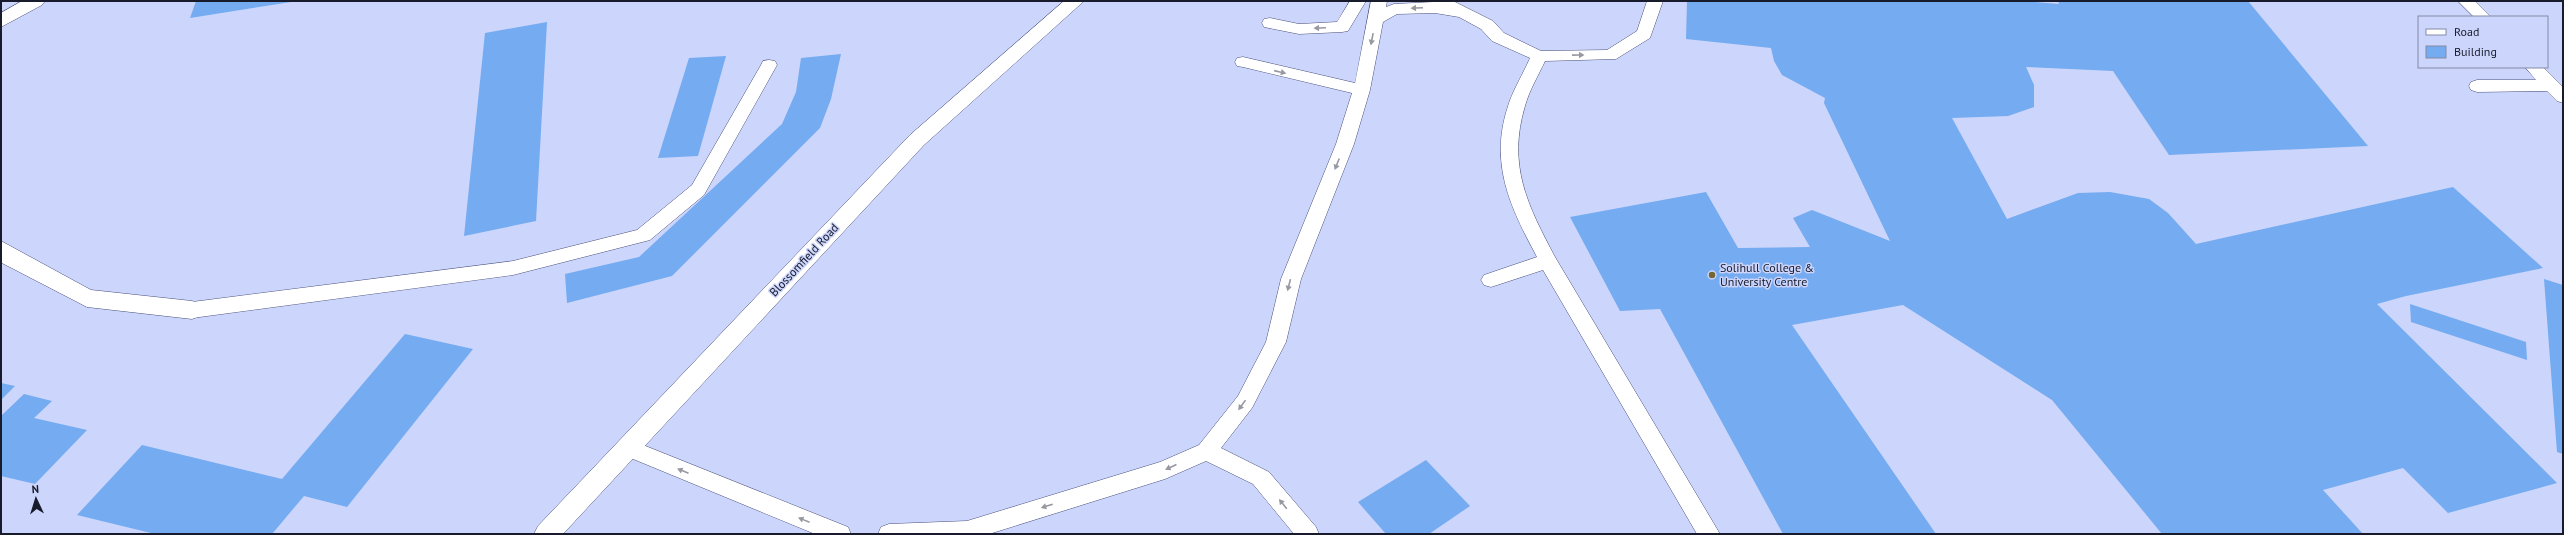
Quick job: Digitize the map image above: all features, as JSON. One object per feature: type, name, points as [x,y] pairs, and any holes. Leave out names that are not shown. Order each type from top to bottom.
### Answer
[{"type":"main road","points":[[1,20],[36,1]]},
{"type":"main road","name":"Blossomfield Road","points":[[547,534],[917,140],[1075,1]]},
{"type":"main road","points":[[1,249],[10,257],[87,298],[192,310]]},
{"type":"lane","points":[[1270,22],[1299,29],[1342,27],[1358,1]]},
{"type":"lane","points":[[1441,1],[1487,26],[1498,37],[1539,56],[1610,55],[1644,34],[1655,1]]},
{"type":"lane","points":[[2466,1],[2482,16]]},
{"type":"lane","points":[[889,534],[967,531],[1165,470],[1206,451],[1245,402],[1276,342],[1291,278],[1345,144],[1362,90],[1377,10],[1435,8],[1469,16]]},
{"type":"lane","points":[[1539,56],[1516,106],[1508,158],[1521,210],[1548,261],[1710,534]]},
{"type":"lane","points":[[1243,62],[1362,90]]},
{"type":"lane","points":[[192,310],[514,268],[643,235],[698,190],[769,65]]},
{"type":"lane","points":[[2534,68],[2563,97]]},
{"type":"lane","points":[[2477,86],[2551,85]]},
{"type":"lane","points":[[1491,280],[1548,261]]},
{"type":"lane","points":[[628,448],[840,534]]},
{"type":"lane","points":[[1206,451],[1261,478],[1308,534]]},
{"type":"building","points":[[196,1],[291,1],[291,2],[190,18]]},
{"type":"building","points":[[1687,1],[2024,1],[2059,4],[2058,1],[2248,1],[2368,146],[2169,155],[2113,71],[2026,67],[2034,85],[2034,107],[2008,116],[1952,118],[2007,219],[2078,193],[2110,192],[2149,199],[2168,213],[2196,244],[2453,187],[2543,268],[2406,296],[2377,304],[2557,483],[2448,513],[2403,468],[2323,490],[2363,534],[2162,534],[2052,400],[1903,305],[1792,325],[1936,534],[1783,534],[1660,309],[1620,311],[1570,217],[1706,192],[1738,248],[1810,247],[1793,218],[1812,210],[1890,241],[1824,103],[1825,98],[1782,75],[1774,61],[1771,48],[1686,39]]},
{"type":"building","points":[[547,22],[536,221],[464,236],[485,33]]},
{"type":"building","points":[[841,54],[831,99],[820,128],[672,276],[567,303],[565,274],[639,257],[782,124],[796,92],[801,58]]},
{"type":"building","points":[[726,56],[698,156],[658,158],[689,58]]},
{"type":"building","points":[[2544,279],[2563,285],[2563,454],[2557,452]]},
{"type":"building","points":[[2410,304],[2526,342],[2527,360],[2411,322]]},
{"type":"building","points":[[405,334],[473,349],[347,507],[304,496],[272,534],[155,534],[77,515],[142,445],[282,479]]},
{"type":"building","points":[[1,383],[15,386],[1,400]]},
{"type":"building","points":[[24,394],[52,401],[34,418],[87,430],[35,484],[1,476],[1,416]]},
{"type":"building","points":[[1426,460],[1470,506],[1429,534],[1386,534],[1358,502]]},
{"type":"place","name":"Solihull College & University Centre","points":[[1712,275]]}]
